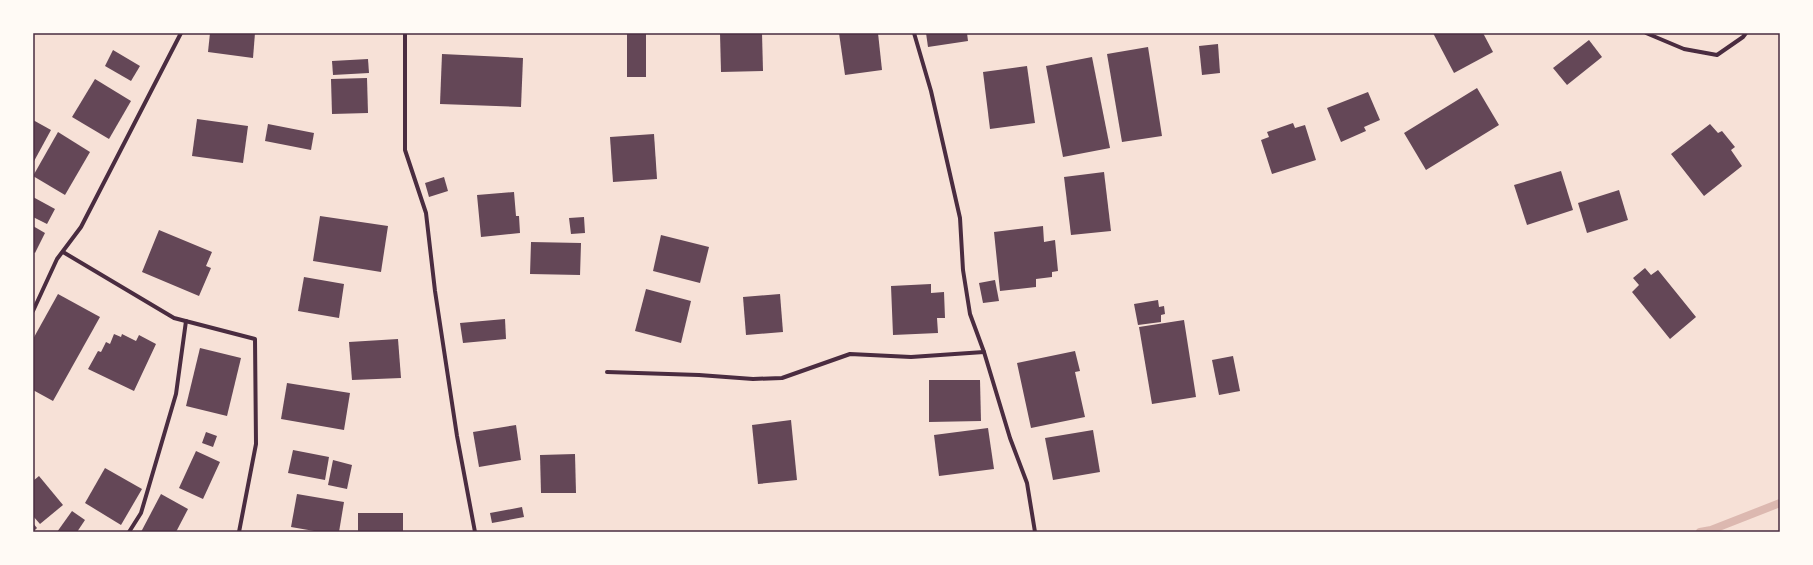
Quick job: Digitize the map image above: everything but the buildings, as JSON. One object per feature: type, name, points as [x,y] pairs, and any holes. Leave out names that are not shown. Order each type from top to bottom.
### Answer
[{"type":"street","points":[[33,311],[57,259],[81,227],[181,33]]},
{"type":"street","points":[[405,33],[404,150],[426,213],[435,291],[456,429],[475,532]]},
{"type":"street","points":[[914,33],[931,91],[960,218],[963,270],[970,314],[984,352],[1010,438],[1027,483],[1035,532]]},
{"type":"street","points":[[1646,33],[1684,49],[1717,55],[1743,37],[1746,33]]},
{"type":"street","points":[[63,252],[174,318],[255,339],[256,444],[239,532]]},
{"type":"street","points":[[129,532],[140,513],[176,394],[186,321]]},
{"type":"street","points":[[607,372],[699,375],[753,379],[782,378],[850,354],[911,356],[984,352]]},
{"type":"waterway","points":[[1700,532],[1711,530],[1780,503]]}]
